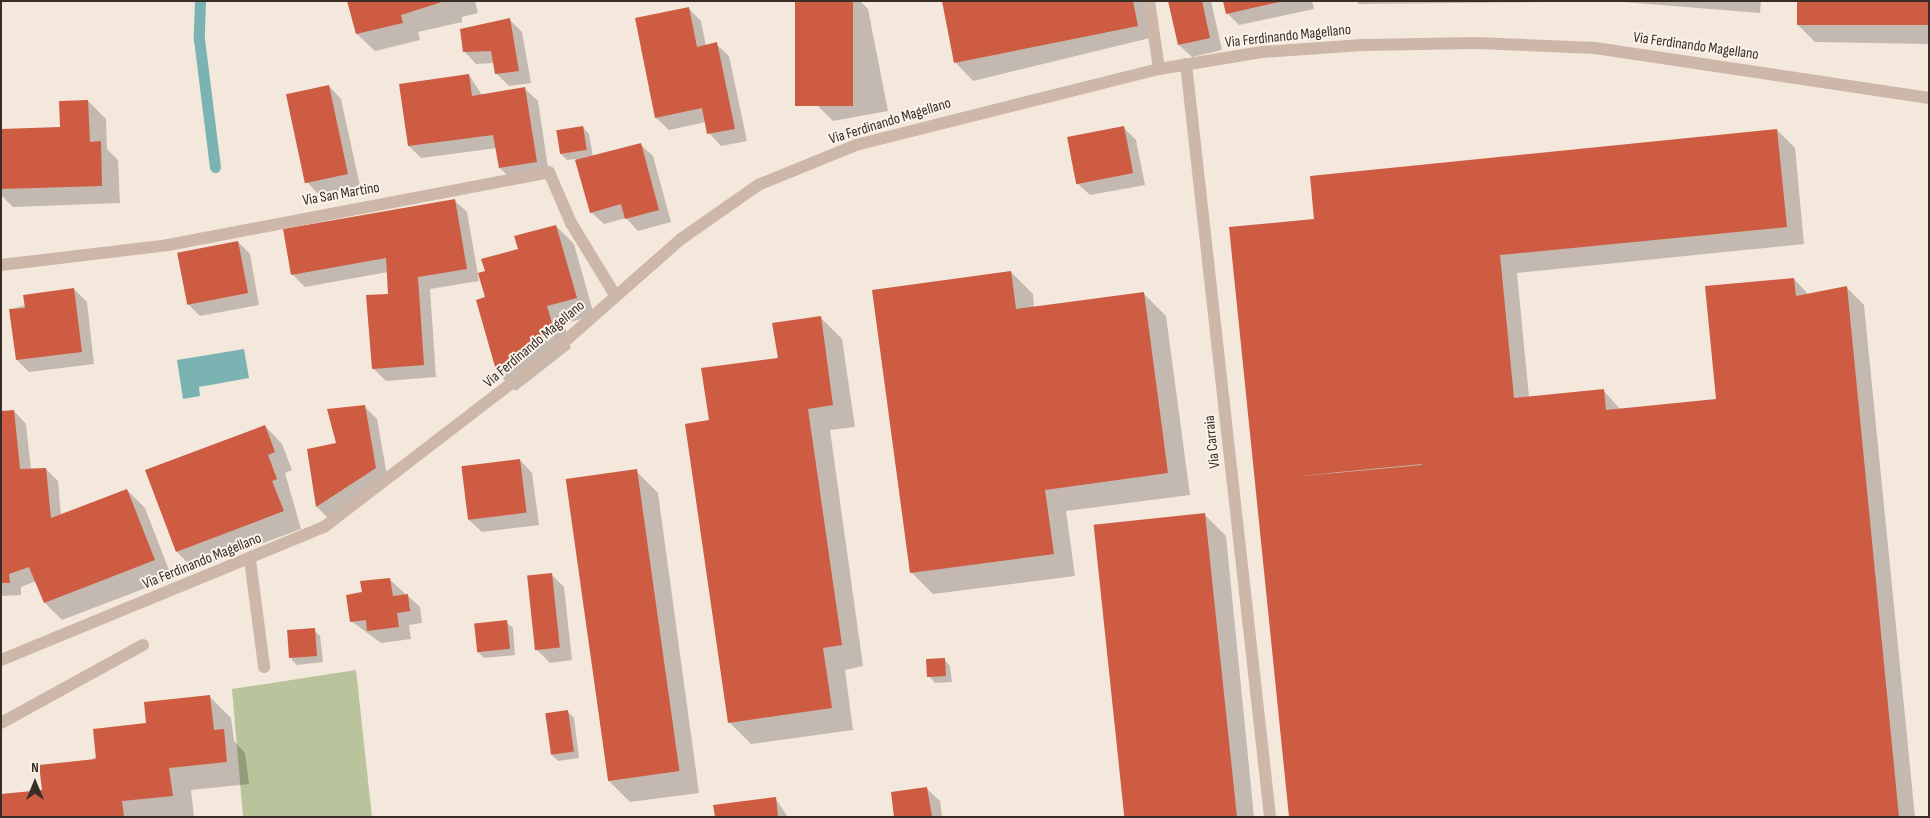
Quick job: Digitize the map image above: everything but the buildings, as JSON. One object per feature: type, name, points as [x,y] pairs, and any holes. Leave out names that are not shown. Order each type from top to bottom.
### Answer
[{"type":"street","points":[[1149,1],[1159,69]]},
{"type":"street","name":"Via Ferdinando Magellano","points":[[1,660],[250,560],[324,527],[488,403],[681,239],[767,182],[856,145],[1159,69],[1186,64],[1363,45],[1496,44],[1594,48],[1929,98]]},
{"type":"street","name":"Via Carraia","points":[[1186,64],[1270,817]]},
{"type":"street","name":"Via San Martino","points":[[1,265],[168,246],[549,172],[571,223],[615,295]]},
{"type":"street","points":[[250,560],[264,667]]},
{"type":"street","points":[[1,723],[143,645]]},
{"type":"green space","points":[[356,670],[372,817],[243,817],[232,689]]},
{"type":"water","points":[[244,349],[249,378],[199,387],[200,396],[183,399],[177,360]]},
{"type":"waterway","points":[[200,1],[199,39],[215,167]]}]
